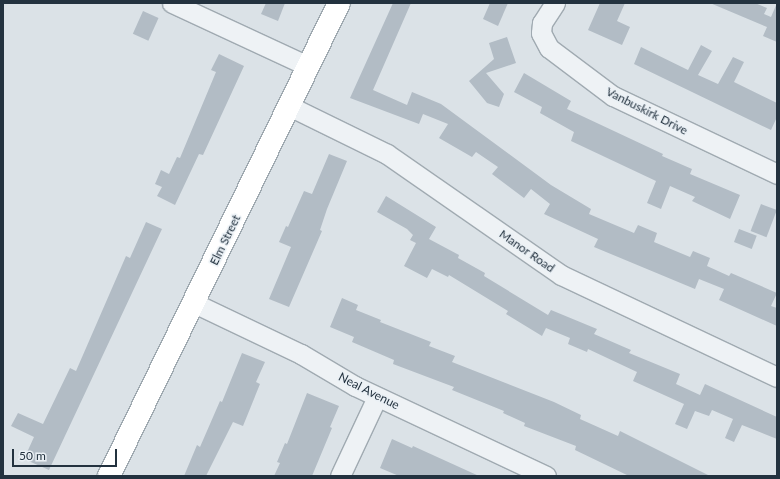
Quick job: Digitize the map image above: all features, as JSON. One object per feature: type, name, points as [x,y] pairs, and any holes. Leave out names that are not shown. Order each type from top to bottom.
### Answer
[{"type":"main road","name":"Elm Street","points":[[109,476],[339,3]]},
{"type":"street","points":[[172,3],[195,8],[308,66]]},
{"type":"street","name":"Vanbuskirk Drive","points":[[554,3],[542,23],[541,33],[549,48],[612,96],[777,174]]},
{"type":"street","name":"Manor Road","points":[[289,106],[387,154],[561,275],[777,377]]},
{"type":"street","name":"Neal Avenue","points":[[194,303],[302,354],[377,396],[546,476]]},
{"type":"street","points":[[340,476],[377,396]]},
{"type":"building","points":[[266,3],[285,3],[278,21],[261,14]]},
{"type":"building","points":[[393,3],[411,3],[373,90],[407,105],[412,92],[441,104],[551,185],[591,209],[589,214],[634,233],[638,225],[657,233],[654,242],[690,257],[693,251],[710,258],[707,266],[729,276],[731,273],[777,293],[771,306],[777,308],[777,326],[719,300],[724,289],[699,279],[695,289],[594,247],[598,239],[544,214],[550,204],[531,189],[524,198],[492,174],[498,167],[476,152],[472,157],[439,138],[448,124],[423,114],[419,124],[350,98]]},
{"type":"building","points":[[490,3],[508,3],[498,26],[483,19]]},
{"type":"building","points":[[600,3],[625,3],[617,21],[630,27],[622,45],[588,30]]},
{"type":"building","points":[[710,3],[755,3],[767,8],[764,14],[771,17],[777,3],[777,42],[763,36],[767,27]]},
{"type":"building","points":[[143,11],[159,18],[148,41],[133,34]]},
{"type":"building","points":[[507,37],[516,63],[486,73],[504,94],[499,107],[487,103],[469,81],[494,59],[489,43]]},
{"type":"building","points":[[701,45],[712,51],[698,75],[718,84],[733,57],[744,62],[734,82],[777,103],[777,117],[771,130],[634,64],[641,47],[688,70]]},
{"type":"building","points":[[219,54],[244,66],[203,155],[199,154],[175,205],[157,196],[162,187],[155,184],[161,170],[169,174],[177,157],[180,158],[216,72],[211,70]]},
{"type":"building","points":[[524,73],[571,101],[567,109],[663,154],[662,156],[692,169],[690,174],[740,195],[730,219],[692,201],[695,197],[670,186],[661,209],[647,203],[656,181],[571,141],[574,132],[540,113],[542,107],[514,92]]},
{"type":"building","points":[[329,154],[347,161],[327,209],[320,230],[322,231],[289,307],[269,299],[291,247],[279,242],[286,226],[288,227],[304,191],[312,194]]},
{"type":"building","points":[[386,196],[436,227],[429,239],[459,255],[458,258],[485,273],[484,276],[548,315],[551,310],[597,329],[594,334],[631,350],[629,353],[680,374],[676,384],[700,395],[705,384],[777,417],[777,439],[742,425],[734,442],[725,438],[733,419],[712,410],[709,416],[695,411],[687,429],[675,424],[684,404],[633,381],[637,372],[588,349],[587,352],[568,344],[570,338],[546,328],[542,336],[506,314],[508,311],[449,275],[448,277],[432,269],[427,278],[404,266],[416,243],[410,240],[413,235],[407,229],[377,212]]},
{"type":"building","points":[[761,204],[777,210],[766,237],[751,231]]},
{"type":"building","points":[[146,222],[162,229],[49,470],[24,459],[34,437],[11,426],[18,413],[43,424],[70,368],[76,371],[126,256],[130,258]]},
{"type":"building","points":[[739,229],[757,236],[752,249],[734,242]]},
{"type":"building","points":[[342,298],[358,305],[356,310],[381,320],[380,322],[431,342],[429,346],[455,356],[452,362],[554,402],[581,415],[580,419],[618,436],[620,431],[710,476],[629,476],[575,450],[576,446],[524,426],[525,423],[503,413],[504,411],[452,390],[454,387],[393,364],[394,360],[352,342],[354,337],[330,327]]},
{"type":"building","points":[[242,353],[265,362],[256,382],[260,384],[243,426],[233,422],[206,476],[184,476],[197,445],[200,447],[220,401],[222,402]]},
{"type":"building","points":[[307,393],[339,406],[330,427],[332,428],[312,476],[274,476],[280,463],[277,462],[285,443],[287,444]]},
{"type":"building","points":[[392,439],[412,448],[413,446],[479,476],[399,476],[380,468]]}]
